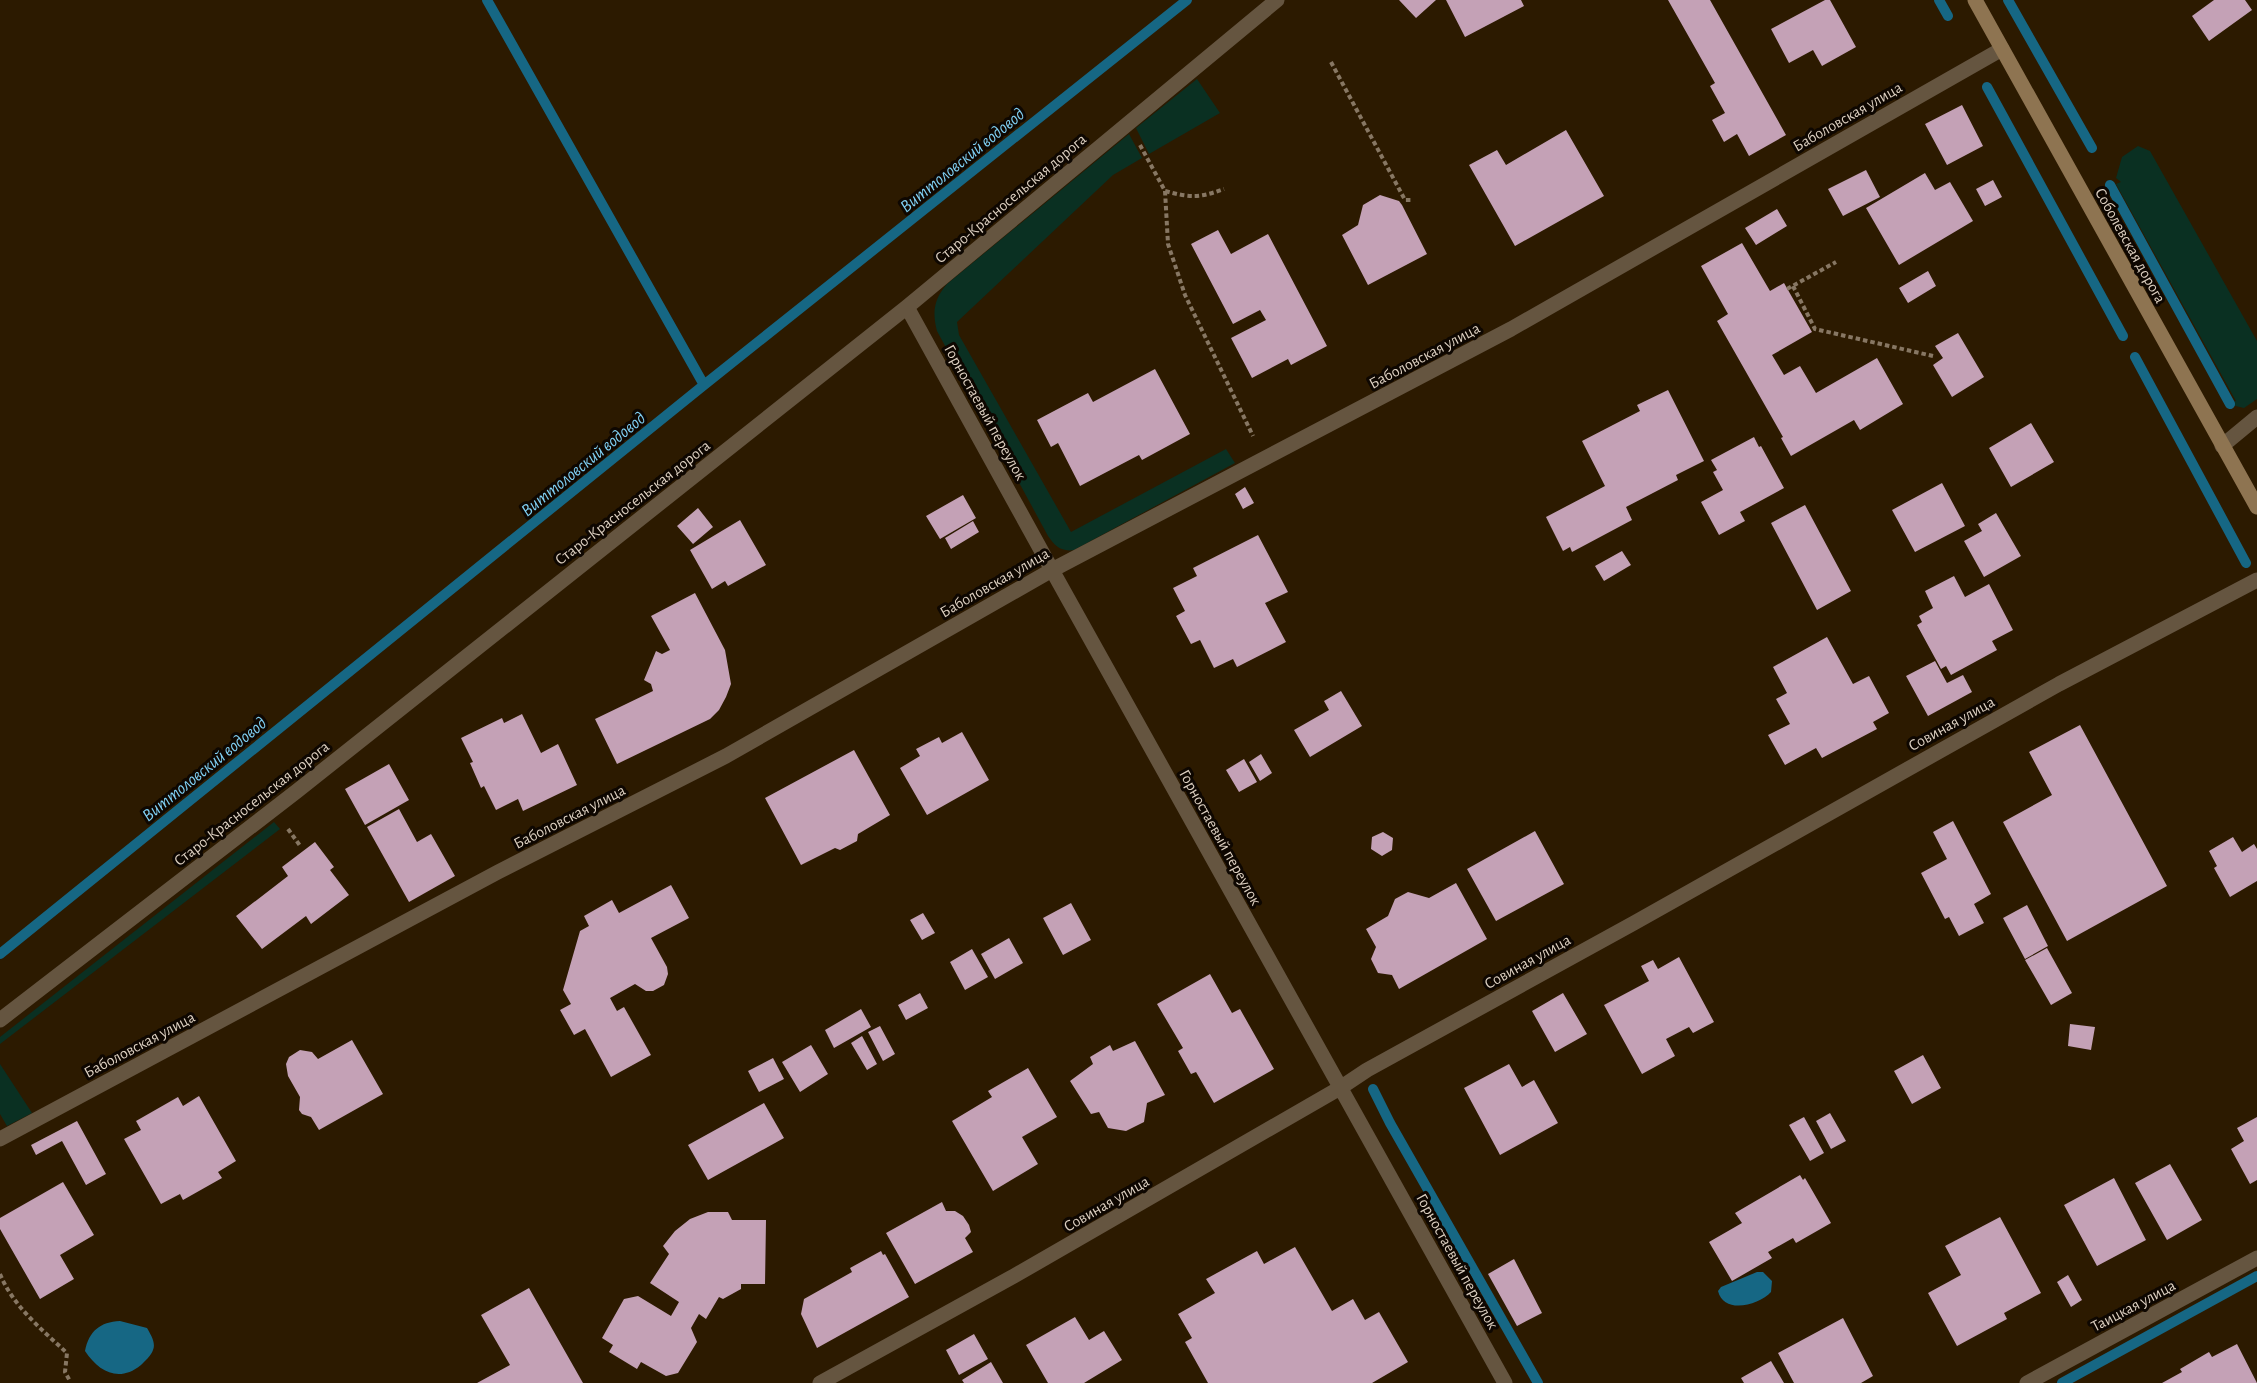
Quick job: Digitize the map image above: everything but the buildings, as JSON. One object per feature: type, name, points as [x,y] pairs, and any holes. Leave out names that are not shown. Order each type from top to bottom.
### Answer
[{"type":"street","name":"Старо-Красносельская дорога","points":[[0,1020],[297,791],[908,307],[1277,0]]},
{"type":"street","name":"Соболевская дорога","points":[[1975,0],[2257,507]]},
{"type":"street","name":"Баболовская улица","points":[[0,1139],[498,872],[726,756],[1052,570],[1511,329],[2002,49]]},
{"type":"street","name":"Горностаевый переулок","points":[[908,307],[1505,1383]]},
{"type":"street","points":[[2222,446],[2257,417]]},
{"type":"street","name":"Совиная улица","points":[[820,1383],[1145,1202],[1364,1072],[2059,684],[2257,580]]},
{"type":"street","name":"Таицкая улица","points":[[2027,1383],[2257,1258]]},
{"type":"path","points":[[1331,62],[1405,200],[1412,200]]},
{"type":"path","points":[[1146,156],[1165,191],[1168,244],[1185,295],[1264,459]]},
{"type":"path","points":[[1165,191],[1201,197],[1224,189]]},
{"type":"path","points":[[1787,289],[1836,262]]},
{"type":"path","points":[[1793,286],[1815,329],[1934,356]]},
{"type":"path","points":[[285,825],[301,847]]},
{"type":"path","points":[[0,1274],[6,1289],[37,1325],[67,1353],[65,1372],[70,1381]]},
{"type":"green space","points":[[1197,79],[1220,113],[1149,154],[1136,128]]},
{"type":"green space","points":[[1129,134],[1142,158],[1113,175],[957,322],[959,335],[1071,532],[1226,449],[1235,463],[1074,550],[1065,550],[1056,545],[1048,536],[937,331],[935,306],[947,284]]},
{"type":"green space","points":[[2138,146],[2150,151],[2257,341],[2257,399],[2244,408],[2227,404],[2236,401],[2116,184],[2121,182],[2116,178],[2122,157]]},
{"type":"green space","points":[[274,822],[280,829],[0,1044],[0,1037]]},
{"type":"green space","points":[[0,1064],[32,1113],[7,1126],[0,1114]]},
{"type":"water","points":[[1757,1272],[1763,1272],[1772,1281],[1771,1292],[1766,1297],[1751,1304],[1742,1305],[1727,1303],[1722,1298],[1718,1291],[1721,1287]]},
{"type":"water","points":[[120,1321],[147,1328],[153,1339],[154,1347],[141,1365],[125,1373],[117,1374],[110,1373],[97,1365],[85,1351],[89,1338],[96,1329],[107,1323]]},
{"type":"waterway","points":[[487,0],[704,385]]},
{"type":"waterway","name":"Виттоловский водовод","points":[[0,954],[704,385],[1187,0]]},
{"type":"waterway","points":[[1939,0],[1948,16]]},
{"type":"waterway","points":[[2008,0],[2092,148]]},
{"type":"waterway","points":[[1987,87],[2123,336]]},
{"type":"waterway","points":[[2110,185],[2230,404]]},
{"type":"waterway","points":[[2135,357],[2246,563]]},
{"type":"waterway","points":[[1373,1089],[1390,1123],[1538,1383]]},
{"type":"waterway","points":[[2062,1383],[2257,1276]]}]
